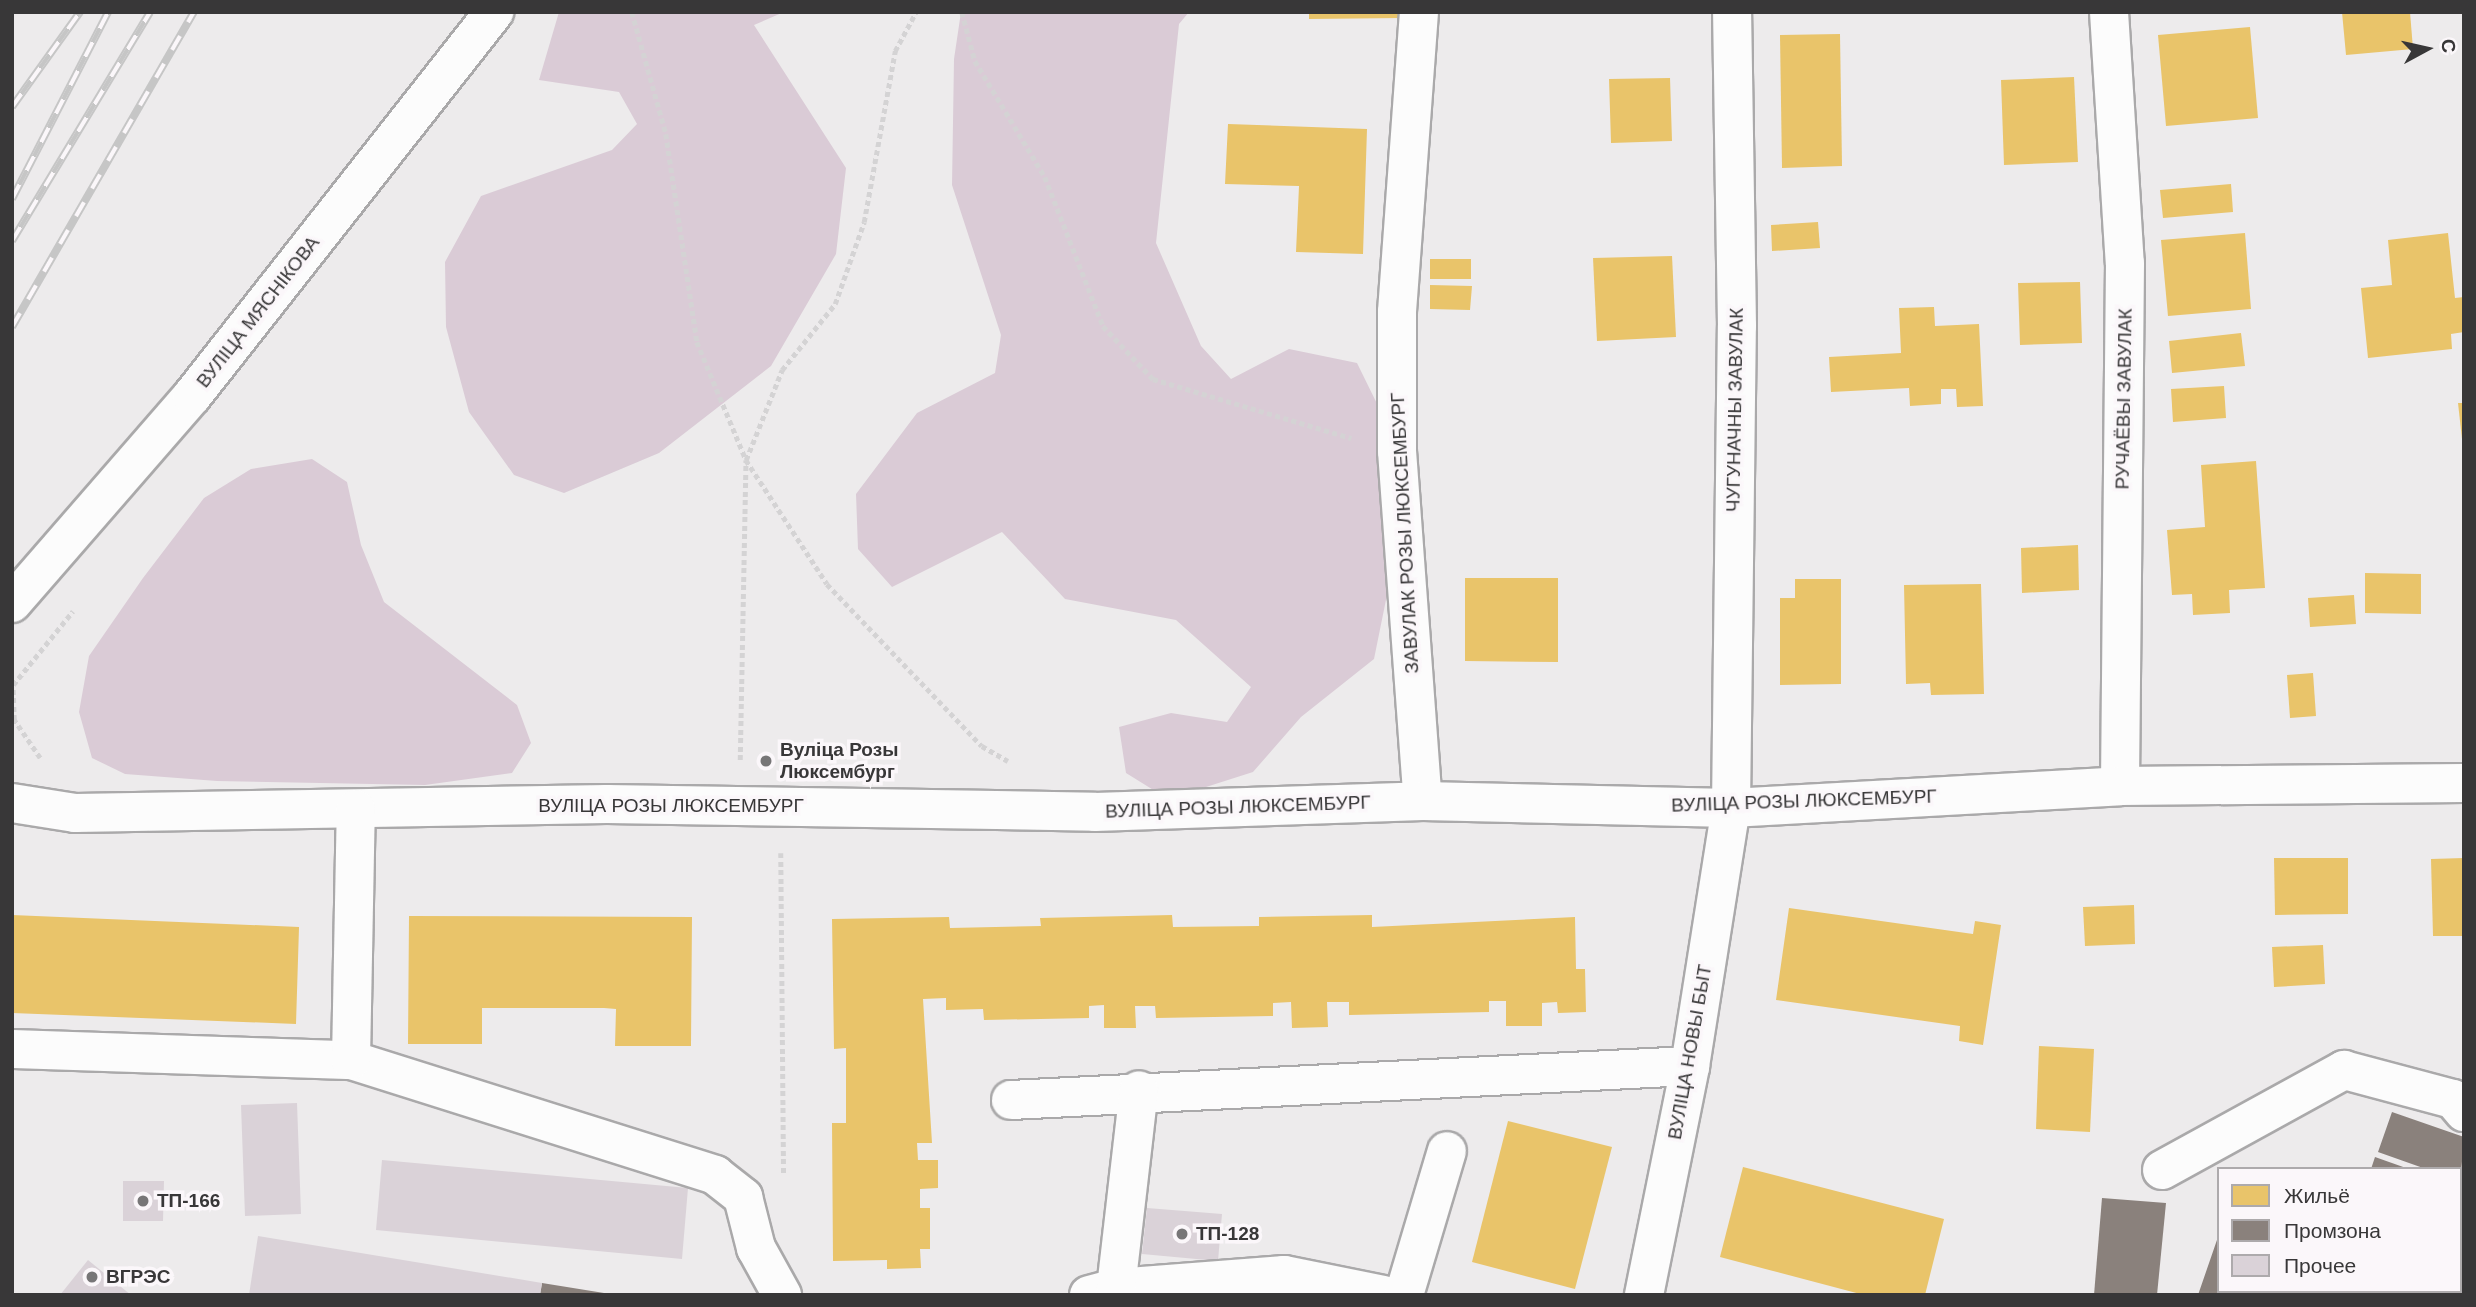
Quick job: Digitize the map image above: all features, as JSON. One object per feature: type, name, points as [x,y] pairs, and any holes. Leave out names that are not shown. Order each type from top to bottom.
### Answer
[{"type":"street","name":"ВУЛІЦА МЯСНІКОВА","points":[[12,603],[192,396],[494,12]]},
{"type":"street","name":"ЗАВУЛАК РОЗЫ ЛЮКСЕМБУРГ","points":[[1419,12],[1397,312],[1397,452],[1423,801]]},
{"type":"street","name":"ЧУГУНАЧНЫ ЗАВУЛАК","points":[[1731,808],[1737,326],[1732,12]]},
{"type":"street","name":"РУЧАЁВЫ ЗАВУЛАК","points":[[2109,12],[2125,263],[2120,786]]},
{"type":"street","name":"ВУЛІЦА РОЗЫ ЛЮКСЕМБУРГ","points":[[12,803],[75,813],[739,806],[1095,812],[1423,801],[1731,808],[2120,786],[2464,783]]},
{"type":"street","name":"ВУЛІЦА НОВЫ БЫТ","points":[[1644,1295],[1690,1066],[1731,808]]},
{"type":"street","points":[[351,1060],[356,809]]},
{"type":"street","points":[[12,1049],[351,1060],[715,1175],[743,1197],[756,1248],[782,1295]]},
{"type":"street","points":[[1011,1100],[1139,1090],[1690,1066]]},
{"type":"street","points":[[2162,1170],[2344,1070],[2453,1099],[2464,1112]]},
{"type":"street","points":[[1139,1090],[1103,1291],[1283,1275],[1383,1295]]},
{"type":"street","points":[[1404,1295],[1447,1151]]},
{"type":"path","points":[[632,12],[666,134],[697,342],[746,460],[827,584],[982,746],[1016,765]]},
{"type":"path","points":[[739,806],[746,460],[782,370],[835,304],[864,222],[895,51],[916,12]]},
{"type":"path","points":[[962,12],[975,61],[1045,177],[1102,326],[1153,379],[1397,452]]},
{"type":"path","points":[[780,807],[784,1183]]},
{"type":"shaded area","points":[[559,12],[784,12],[754,25],[846,168],[836,254],[771,366],[659,453],[564,493],[514,475],[469,412],[446,327],[445,262],[481,196],[612,150],[637,124],[619,92],[539,80]]},
{"type":"shaded area","points":[[961,12],[1189,12],[1179,24],[1156,243],[1201,346],[1231,379],[1289,349],[1357,363],[1385,420],[1390,580],[1374,659],[1301,717],[1253,772],[1206,787],[1155,791],[1126,773],[1119,727],[1171,713],[1227,722],[1251,687],[1176,620],[1065,599],[1002,532],[892,587],[858,549],[856,494],[917,413],[995,373],[1001,335],[952,185],[954,59]]},
{"type":"shaded area","points":[[312,459],[347,482],[361,545],[384,602],[517,705],[531,743],[512,773],[425,785],[217,781],[125,774],[92,758],[79,712],[89,656],[143,578],[204,498],[251,469]]},
{"type":"building: Жильё","points":[[1309,12],[1401,12],[1401,18],[1309,19]]},
{"type":"building: Жильё","points":[[2342,12],[2410,12],[2413,49],[2346,55]]},
{"type":"building: Жильё","points":[[2250,27],[2258,118],[2166,126],[2158,35]]},
{"type":"building: Жильё","points":[[1840,34],[1842,166],[1782,168],[1780,35]]},
{"type":"building: Жильё","points":[[2074,77],[2078,162],[2004,165],[2001,80]]},
{"type":"building: Жильё","points":[[1670,78],[1672,141],[1611,143],[1609,79]]},
{"type":"building: Жильё","points":[[1228,124],[1367,129],[1363,254],[1296,252],[1299,186],[1225,184]]},
{"type":"building: Жильё","points":[[2231,184],[2233,212],[2163,218],[2160,190]]},
{"type":"building: Жильё","points":[[1818,222],[1820,248],[1772,251],[1771,225]]},
{"type":"building: Жильё","points":[[2245,233],[2251,309],[2168,316],[2161,240]]},
{"type":"building: Жильё","points":[[2448,233],[2455,298],[2464,297],[2464,332],[2451,334],[2452,349],[2368,358],[2361,288],[2392,285],[2388,240]]},
{"type":"building: Жильё","points":[[1672,256],[1676,337],[1597,341],[1593,258]]},
{"type":"building: Жильё","points":[[1430,259],[1471,259],[1471,279],[1430,279]]},
{"type":"building: Жильё","points":[[2080,282],[2082,343],[2020,345],[2018,283]]},
{"type":"building: Жильё","points":[[1430,285],[1472,286],[1470,310],[1430,309]]},
{"type":"building: Жильё","points":[[1934,307],[1935,326],[1979,324],[1983,406],[1957,407],[1956,389],[1941,389],[1941,404],[1910,406],[1909,388],[1831,392],[1829,357],[1901,353],[1899,308]]},
{"type":"building: Жильё","points":[[2241,333],[2245,366],[2172,373],[2169,341]]},
{"type":"building: Жильё","points":[[2224,386],[2226,418],[2173,422],[2171,389]]},
{"type":"building: Жильё","points":[[2458,403],[2464,403],[2464,439],[2462,439]]},
{"type":"building: Жильё","points":[[2256,461],[2265,588],[2229,590],[2230,613],[2193,615],[2192,594],[2172,595],[2167,530],[2205,527],[2201,465]]},
{"type":"building: Жильё","points":[[2078,545],[2079,590],[2022,593],[2021,548]]},
{"type":"building: Жильё","points":[[2365,573],[2421,574],[2421,614],[2365,613]]},
{"type":"building: Жильё","points":[[1465,578],[1558,578],[1558,662],[1465,661]]},
{"type":"building: Жильё","points":[[1795,579],[1841,579],[1841,684],[1780,685],[1780,598],[1795,598]]},
{"type":"building: Жильё","points":[[1981,584],[1984,694],[1931,695],[1930,683],[1906,684],[1904,585]]},
{"type":"building: Жильё","points":[[2354,595],[2356,624],[2310,627],[2308,598]]},
{"type":"building: Жильё","points":[[2313,673],[2316,716],[2290,718],[2287,675]]},
{"type":"building: Жильё","points":[[2274,858],[2348,858],[2348,914],[2275,915]]},
{"type":"building: Жильё","points":[[2464,858],[2464,936],[2433,936],[2431,859]]},
{"type":"building: Жильё","points":[[2134,905],[2135,944],[2085,946],[2083,907]]},
{"type":"building: Жильё","points":[[1789,908],[1973,934],[1975,921],[2001,925],[1983,1045],[1959,1041],[1960,1026],[1776,1000]]},
{"type":"building: Жильё","points":[[12,915],[299,927],[296,1024],[12,1013]]},
{"type":"building: Жильё","points":[[1172,915],[1173,927],[1259,926],[1259,917],[1372,915],[1372,927],[1575,917],[1576,969],[1585,969],[1586,1012],[1558,1013],[1557,1002],[1542,1003],[1542,1026],[1506,1026],[1506,1001],[1489,1001],[1489,1012],[1349,1015],[1349,1002],[1327,1002],[1328,1027],[1292,1028],[1291,1002],[1273,1003],[1273,1016],[1156,1018],[1155,1006],[1135,1006],[1136,1028],[1104,1028],[1104,1005],[1089,1006],[1089,1018],[984,1020],[983,1009],[946,1010],[946,998],[923,999],[932,1143],[917,1143],[918,1160],[938,1160],[938,1188],[920,1189],[920,1208],[930,1208],[930,1249],[920,1249],[921,1268],[887,1269],[887,1260],[833,1261],[832,1123],[846,1123],[846,1048],[834,1049],[832,919],[949,917],[950,928],[1041,926],[1040,918]]},
{"type":"building: Жильё","points":[[409,916],[692,917],[691,1046],[615,1046],[616,1009],[604,1008],[482,1008],[482,1044],[408,1044]]},
{"type":"building: Жильё","points":[[2323,945],[2325,984],[2274,987],[2272,947]]},
{"type":"building: Жильё","points":[[2039,1046],[2094,1049],[2090,1132],[2036,1129]]},
{"type":"building: Жильё","points":[[1508,1121],[1612,1147],[1575,1289],[1472,1262]]},
{"type":"building: Жильё","points":[[1743,1167],[1944,1219],[1925,1295],[1864,1295],[1720,1257]]},
{"type":"building: Промзона","points":[[2392,1112],[2464,1137],[2462,1167],[2420,1167],[2378,1152]]},
{"type":"building: Промзона","points":[[2375,1157],[2403,1167],[2372,1167]]},
{"type":"building: Промзона","points":[[2102,1198],[2166,1203],[2157,1295],[2094,1295]]},
{"type":"building: Промзона","points":[[2462,1236],[2464,1237],[2462,1284]]},
{"type":"building: Промзона","points":[[2217,1240],[2217,1293],[2308,1293],[2198,1295]]},
{"type":"building: Промзона","points":[[542,1283],[604,1293],[604,1295],[540,1295]]},
{"type":"building: Прочее","points":[[297,1103],[301,1214],[245,1216],[241,1105]]},
{"type":"building: Прочее","points":[[382,1160],[688,1188],[682,1259],[376,1230]]},
{"type":"building: Прочее","name":"ТП-166","points":[[123,1181],[164,1181],[163,1221],[123,1221]]},
{"type":"building: Прочее","name":"ТП-128","points":[[1147,1208],[1222,1214],[1218,1261],[1142,1254]]},
{"type":"building: Прочее","points":[[258,1236],[542,1283],[540,1295],[249,1295]]},
{"type":"building: Прочее","name":"ВГРЭС","points":[[88,1260],[131,1295],[60,1295]]},
{"type":"railway","points":[[12,107],[80,12]]},
{"type":"railway","points":[[12,199],[108,12]]},
{"type":"railway","points":[[12,241],[150,12]]},
{"type":"railway","points":[[12,327],[194,12]]},
{"type":"place","name":"Вуліца Розы Люксембург","points":[[766,761]]},
{"type":"place","name":"ТП-166","points":[[143,1201]]},
{"type":"place","name":"ТП-128","points":[[1182,1234]]},
{"type":"place","name":"ВГРЭС","points":[[92,1277]]}]
